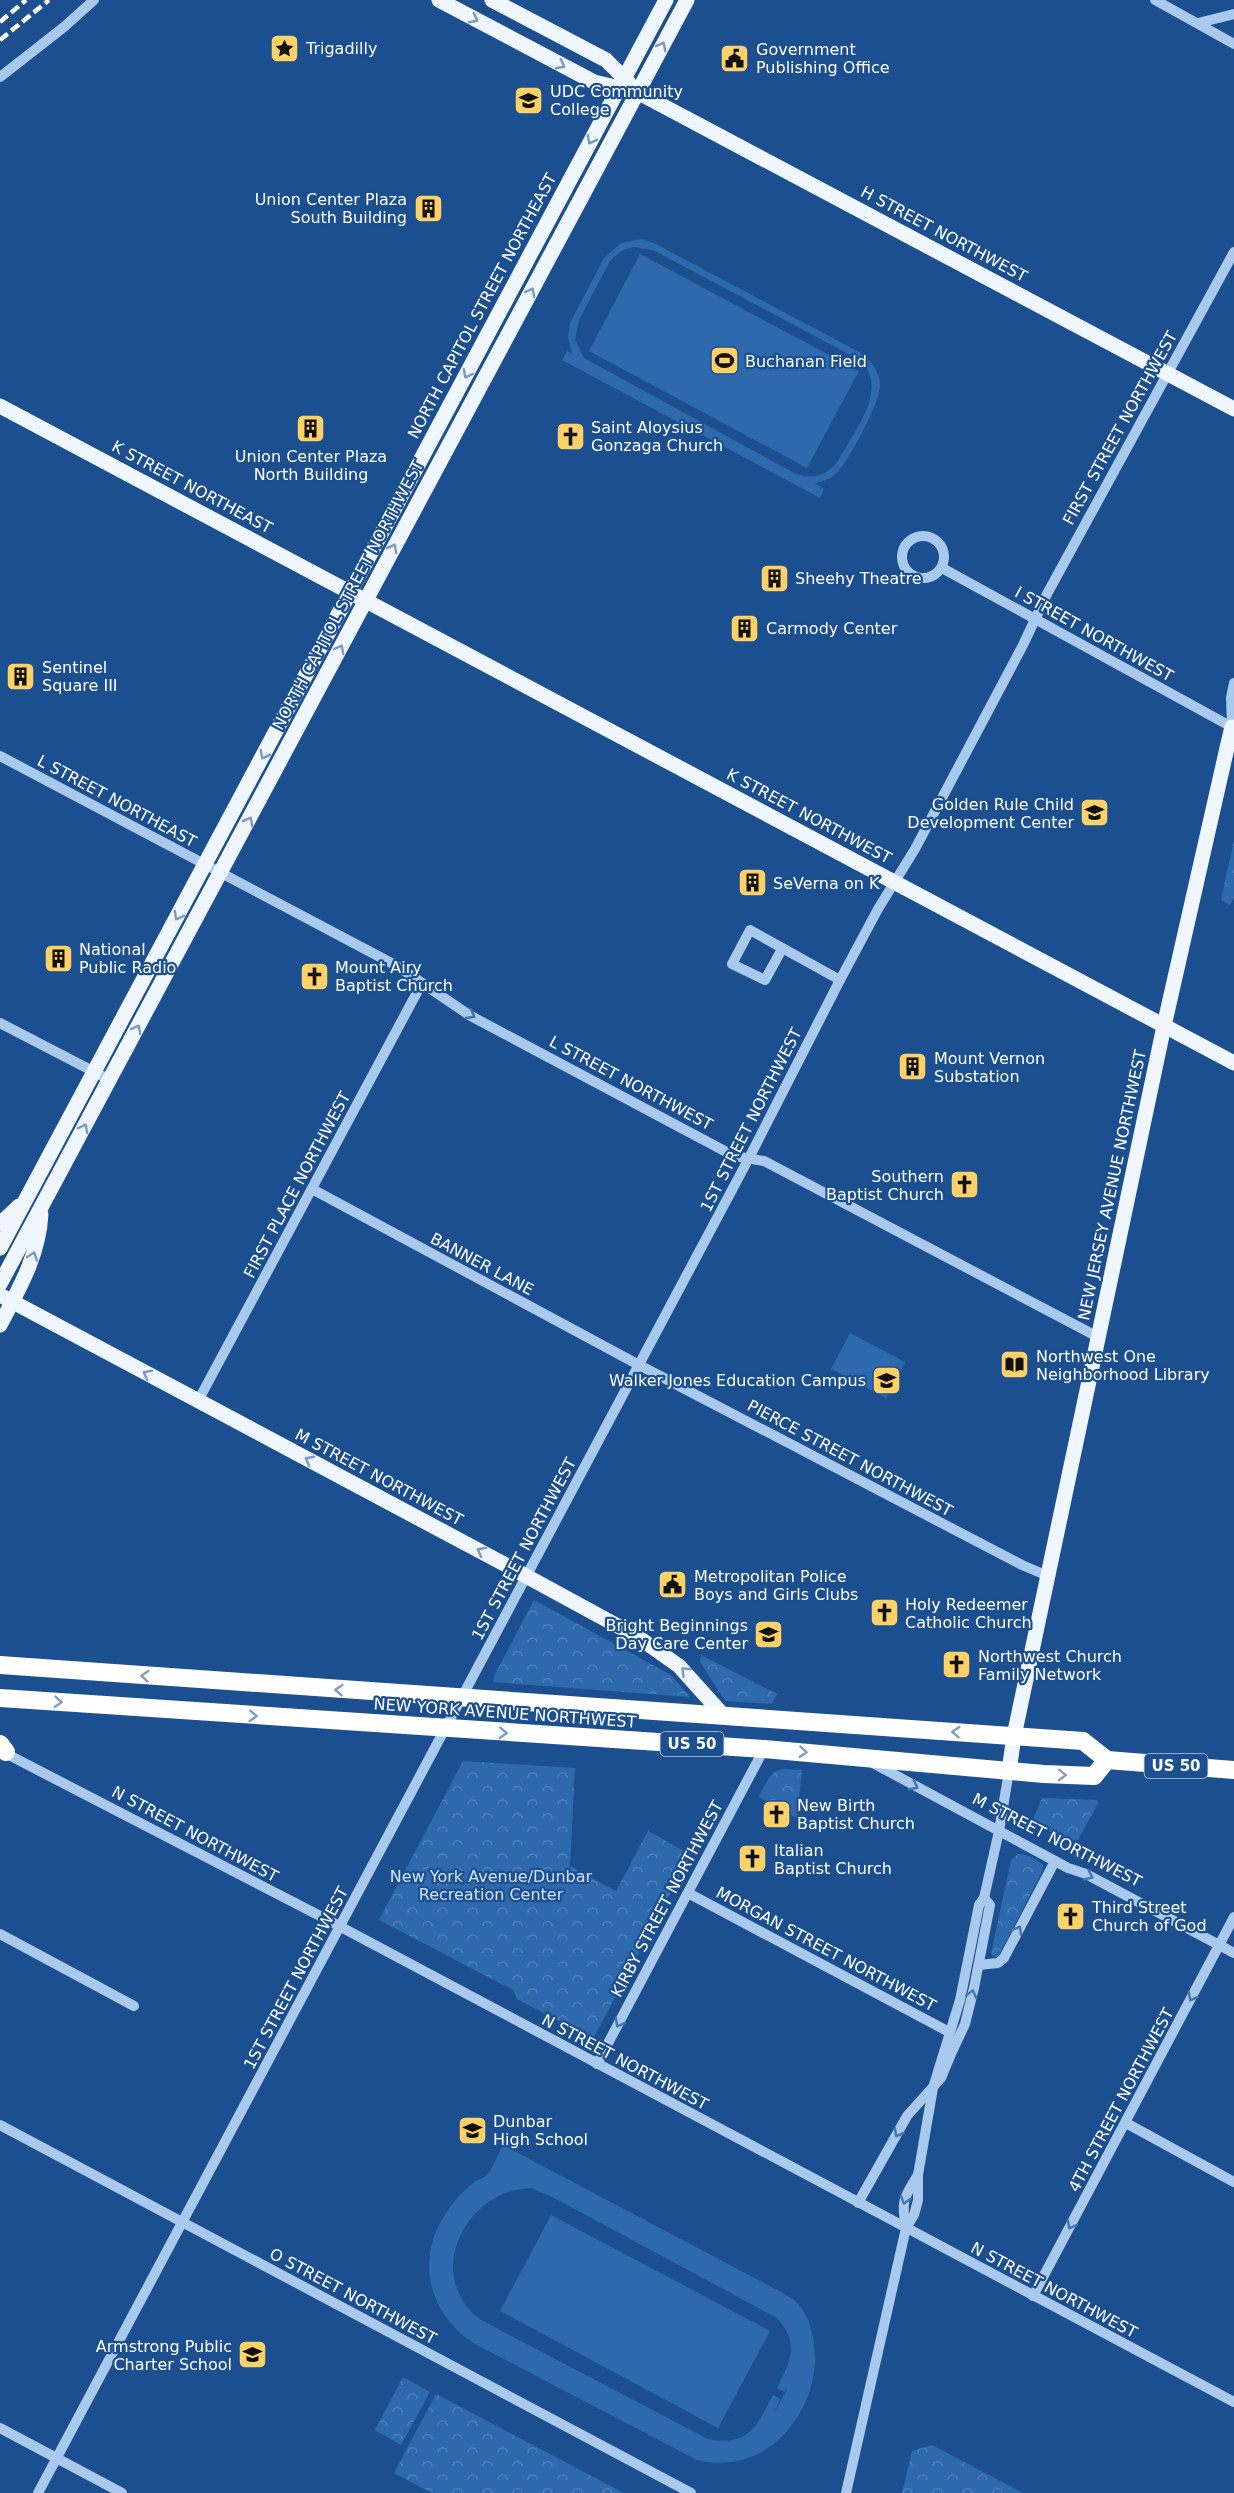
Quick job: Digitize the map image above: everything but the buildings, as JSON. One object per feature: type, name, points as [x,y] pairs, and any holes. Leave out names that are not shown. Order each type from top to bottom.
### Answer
[{"type":"highway","name":"NEW YORK AVENUE NORTHWEST","points":[[0,1665],[1083,1741],[1107,1760],[1094,1776],[1009,1771],[764,1749],[4,1702]]},
{"type":"highway","name":"US 50","points":[[1107,1760],[1234,1770]]},
{"type":"main road","points":[[439,0],[594,82],[621,83]]},
{"type":"main road","name":"H STREET NORTHWEST","points":[[492,0],[606,60],[621,83],[1234,409]]},
{"type":"main road","name":"NORTH CAPITOL STREET NORTHEAST","points":[[0,1248],[666,0]]},
{"type":"main road","name":"NORTH CAPITOL STREET NORTHWEST","points":[[0,1284],[687,0]]},
{"type":"main road","points":[[559,200],[575,209]]},
{"type":"main road","name":"K STREET NORTHEAST","points":[[0,405],[366,600]]},
{"type":"main road","name":"K STREET NORTHWEST","points":[[366,600],[1234,1063]]},
{"type":"main road","name":"NEW JERSEY AVENUE NORTHWEST","points":[[1009,1771],[1014,1736],[1164,1026],[1233,726]]},
{"type":"main road","points":[[44,1167],[59,1175]]},
{"type":"main road","name":"NORTH CAPITOL STREET NORTHEAST","points":[[0,1224],[26,1200]]},
{"type":"main road","name":"NORTH CAPITOL STREET NORTHWEST","points":[[0,1325],[6,1298],[23,1282],[40,1237],[42,1208]]},
{"type":"main road","name":"M STREET NORTHWEST","points":[[6,1298],[638,1637],[669,1657],[688,1674],[723,1715]]},
{"type":"street","points":[[0,77],[55,35],[94,0]]},
{"type":"street","points":[[1155,0],[1234,44]]},
{"type":"street","points":[[1198,23],[1234,14]]},
{"type":"street","name":"FIRST STREET NORTHWEST","points":[[1035,619],[1234,252]]},
{"type":"street","points":[[926,536],[938,542],[945,554],[942,568],[937,573],[924,578],[911,575],[903,564],[902,557],[907,544],[912,539],[926,536]]},
{"type":"street","name":"I STREET NORTHWEST","points":[[942,568],[1233,726]]},
{"type":"street","name":"1ST STREET NORTHWEST","points":[[38,2493],[749,1158],[840,980],[894,882],[915,849],[1035,619]]},
{"type":"street","name":"NEW JERSEY AVENUE NORTHWEST","points":[[1233,726],[1231,698],[1234,683]]},
{"type":"street","name":"L STREET NORTHEAST","points":[[0,756],[221,872]]},
{"type":"street","name":"L STREET NORTHWEST","points":[[221,872],[397,966],[479,1020],[734,1156],[768,1163],[1098,1337]]},
{"type":"street","points":[[782,949],[765,980],[732,964],[750,930],[840,980]]},
{"type":"street","name":"FIRST PLACE NORTHWEST","points":[[198,1401],[422,983]]},
{"type":"street","points":[[0,1023],[110,1080]]},
{"type":"street","name":"BANNER LANE","points":[[312,1189],[639,1365]]},
{"type":"street","name":"PIERCE STREET NORTHWEST","points":[[639,1365],[1022,1565],[1048,1576]]},
{"type":"street","name":"N STREET NORTHWEST","points":[[2,1749],[1234,2402]]},
{"type":"street","name":"KIRBY STREET NORTHWEST","points":[[597,2064],[764,1749]]},
{"type":"street","name":"M STREET NORTHWEST","points":[[863,1758],[1054,1861],[1086,1874],[1234,1953]]},
{"type":"street","name":"NEW JERSEY AVENUE NORTHWEST","points":[[846,2493],[906,2228],[902,2208],[909,2189],[918,2175],[933,2088],[963,1986],[979,1905],[984,1898],[999,1832],[1009,1771]]},
{"type":"street","points":[[979,1965],[998,1963],[1004,1958],[1054,1861]]},
{"type":"street","name":"MORGAN STREET NORTHWEST","points":[[688,1893],[950,2032]]},
{"type":"street","name":"NEW JERSEY AVENUE NORTHWEST","points":[[933,2088],[941,2078],[965,2024],[990,1905],[984,1898]]},
{"type":"street","name":"4TH STREET NORTHWEST","points":[[1033,2296],[1234,1917]]},
{"type":"street","points":[[0,1934],[134,2006]]},
{"type":"street","points":[[858,2203],[908,2116],[933,2088]]},
{"type":"street","points":[[1126,2123],[1234,2182]]},
{"type":"street","name":"O STREET NORTHWEST","points":[[0,2125],[691,2493]]},
{"type":"street","points":[[0,2428],[122,2493]]},
{"type":"green space","points":[[642,239],[654,243],[859,352],[871,362],[880,381],[875,405],[841,468],[831,477],[815,483],[824,489],[820,498],[562,360],[567,351],[572,353],[568,338],[570,323],[604,258],[621,243]],"holes":[[[633,247],[653,250],[858,359],[868,370],[871,396],[860,423],[834,466],[818,475],[806,476],[794,473],[584,358],[575,340],[579,320],[610,261],[621,251]]]},
{"type":"green space","name":"Buchanan Field","points":[[640,254],[859,371],[807,468],[589,351]]},
{"type":"green space","points":[[1234,840],[1234,897],[1230,905],[1221,900]]},
{"type":"green space","points":[[850,1333],[905,1362],[886,1398],[831,1369]]},
{"type":"green space","points":[[534,1600],[671,1675],[690,1697],[493,1682]]},
{"type":"green space","points":[[701,1655],[777,1694],[772,1704],[725,1701],[700,1662]]},
{"type":"green space","name":"New York Avenue/Dunbar Recreation Center","points":[[463,1761],[575,1768],[570,1866],[616,1891],[648,1831],[691,1855],[593,2039],[517,1999],[513,1990],[379,1920]]},
{"type":"green space","points":[[782,1769],[802,1770],[797,1818],[759,1797],[771,1776]]},
{"type":"green space","points":[[1044,1798],[1097,1800],[1098,1803],[1076,1844],[1032,1822]]},
{"type":"green space","points":[[1018,1854],[1028,1855],[1043,1865],[1043,1870],[998,1957],[994,1957],[991,1954],[1011,1860]]},
{"type":"green space","points":[[503,2145],[796,2302],[809,2323],[815,2359],[812,2382],[805,2403],[794,2422],[780,2439],[743,2460],[721,2463],[697,2460],[473,2343],[457,2330],[435,2298],[430,2280],[429,2262],[432,2243],[450,2207],[469,2187],[488,2174]],"holes":[[[532,2188],[777,2318],[789,2336],[791,2353],[777,2388],[784,2392],[788,2387],[774,2413],[780,2399],[773,2395],[750,2432],[733,2440],[708,2439],[481,2320],[464,2302],[455,2281],[454,2260],[459,2238],[471,2219],[487,2203],[508,2192]]]},
{"type":"green space","points":[[551,2215],[770,2331],[718,2428],[500,2311]]},
{"type":"green space","points":[[403,2377],[430,2392],[401,2445],[375,2430]]},
{"type":"green space","points":[[436,2394],[624,2493],[432,2493],[394,2473]]},
{"type":"green space","points":[[932,2445],[1023,2493],[902,2493],[912,2451]]},
{"type":"railway","points":[[0,22],[26,0]]},
{"type":"railway","points":[[0,40],[49,0]]},
{"type":"place","name":"Trigadilly","points":[[285,48]]},
{"type":"place","name":"Government Publishing Office","points":[[735,58]]},
{"type":"place","name":"UDC Community College","points":[[529,100]]},
{"type":"place","name":"Union Center Plaza South Building","points":[[428,208]]},
{"type":"place","name":"Buchanan Field","points":[[724,361]]},
{"type":"place","name":"Union Center Plaza North Building","points":[[311,428]]},
{"type":"place","name":"Saint Aloysius Gonzaga Church","points":[[570,436]]},
{"type":"place","name":"Sheehy Theatre","points":[[774,578]]},
{"type":"place","name":"Carmody Center","points":[[745,628]]},
{"type":"place","name":"Sentinel Square III","points":[[21,676]]},
{"type":"place","name":"Golden Rule Child Development Center","points":[[1095,813]]},
{"type":"place","name":"SeVerna on K","points":[[752,883]]},
{"type":"place","name":"National Public Radio","points":[[58,958]]},
{"type":"place","name":"Mount Airy Baptist Church","points":[[314,976]]},
{"type":"place","name":"Mount Vernon Substation","points":[[913,1067]]},
{"type":"place","name":"Southern Baptist Church","points":[[965,1185]]},
{"type":"place","name":"Northwest One Neighborhood Library","points":[[1015,1365]]},
{"type":"place","name":"Walker Jones Education Campus","points":[[887,1380]]},
{"type":"place","name":"Metropolitan Police Boys and Girls Clubs","points":[[673,1585]]},
{"type":"place","name":"Holy Redeemer Catholic Church","points":[[884,1613]]},
{"type":"place","name":"Bright Beginnings Day Care Center","points":[[769,1634]]},
{"type":"place","name":"Northwest Church Family Network","points":[[957,1665]]},
{"type":"place","name":"New Birth Baptist Church","points":[[776,1814]]},
{"type":"place","name":"Italian Baptist Church","points":[[753,1859]]},
{"type":"place","name":"Third Street Church of God","points":[[1071,1916]]},
{"type":"place","name":"Dunbar High School","points":[[472,2130]]},
{"type":"place","name":"Armstrong Public Charter School","points":[[253,2355]]}]
